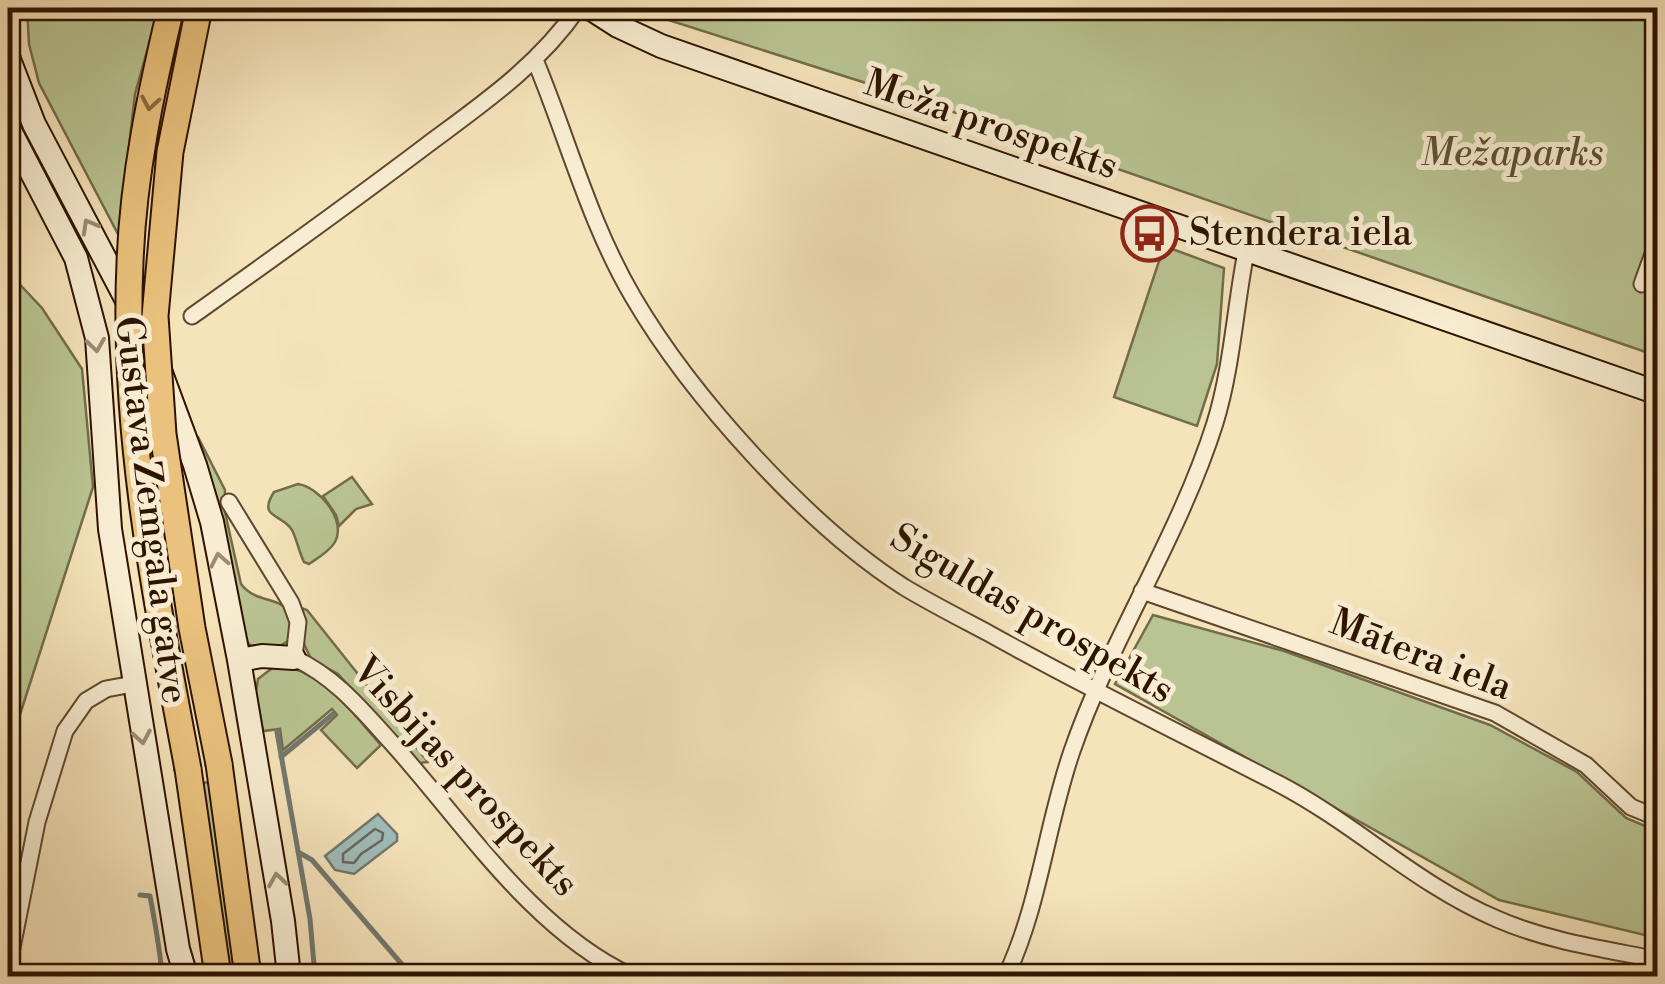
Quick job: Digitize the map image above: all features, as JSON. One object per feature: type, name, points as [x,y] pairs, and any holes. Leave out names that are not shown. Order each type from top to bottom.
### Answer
[{"type":"main road","name":"Gustava Zemgala gatve","points":[[171,8],[140,155],[130,260],[130,374],[143,504],[218,976]]},
{"type":"main road","name":"Gustava Zemgala gatve","points":[[200,8],[170,152],[155,316],[162,434],[192,628],[219,764],[248,976]]},
{"type":"street","points":[[192,316],[319,227],[535,60],[578,8]]},
{"type":"street","name":"Meža prospekts","points":[[590,8],[661,46],[1658,393]]},
{"type":"street","name":"Gustava Zemgala gatve","points":[[8,57],[34,124],[131,302],[176,408],[212,522],[240,660],[284,920],[289,976]]},
{"type":"street","name":"Siguldas prospekts","points":[[535,60],[587,206],[653,330],[718,414],[792,494],[843,541],[889,576],[1096,692],[1284,787],[1430,883],[1497,920],[1570,942],[1658,960]]},
{"type":"street","name":"Gustava Zemgala gatve","points":[[8,127],[76,258],[96,338],[110,529],[178,949],[186,976]]},
{"type":"street","points":[[1642,284],[1658,240]]},
{"type":"street","points":[[1006,976],[1031,915],[1072,753],[1096,692],[1178,519],[1216,421],[1246,252]]},
{"type":"street","points":[[104,430],[119,410],[138,400],[176,408]]},
{"type":"street","name":"Visbijas prospekts","points":[[229,502],[291,603],[298,622],[294,658],[338,683],[528,902],[610,966],[632,976]]},
{"type":"street","name":"Mātera iela","points":[[1142,591],[1495,714],[1586,766],[1631,807],[1658,818]]},
{"type":"street","points":[[240,660],[262,656],[294,658]]},
{"type":"street","points":[[8,968],[37,822],[64,731],[86,700],[106,690],[133,684]]},
{"type":"green space","points":[[27,8],[159,8],[135,94],[119,236],[39,83],[29,44]]},
{"type":"green space","name":"Mežaparks","points":[[631,8],[1657,8],[1657,356],[916,99]]},
{"type":"green space","points":[[1164,246],[1224,268],[1217,364],[1197,426],[1114,397]]},
{"type":"green space","points":[[8,272],[42,308],[82,369],[93,487],[8,752]]},
{"type":"green space","points":[[195,437],[225,490],[224,508],[241,584],[258,597],[284,606],[289,613],[288,641],[275,649],[251,646],[245,639]]},
{"type":"green space","points":[[352,477],[372,504],[356,509],[339,526],[323,496]]},
{"type":"green space","points":[[298,484],[322,498],[337,524],[333,545],[309,564],[304,562],[292,530],[268,507],[274,492]]},
{"type":"green space","points":[[301,608],[307,610],[428,762],[419,763],[338,674],[311,659],[304,644]]},
{"type":"green space","points":[[1153,615],[1284,651],[1490,725],[1577,772],[1626,818],[1657,831],[1657,938],[1499,900],[1115,684]]},
{"type":"green space","points":[[275,666],[292,668],[322,683],[381,745],[357,768],[321,730],[337,715],[332,709],[283,750],[280,729],[263,731],[256,692],[258,679]]},
{"type":"green space","points":[[210,782],[240,976],[229,976],[203,783]]},
{"type":"water","points":[[378,814],[397,834],[397,841],[354,874],[335,870],[325,856]]},
{"type":"waterway","points":[[281,757],[333,714]]},
{"type":"waterway","points":[[277,732],[310,919],[315,976]]},
{"type":"waterway","points":[[298,852],[312,860],[412,976]]},
{"type":"waterway","points":[[140,895],[150,896],[162,976]]},
{"type":"place","name":"Stendera iela","points":[[1150,233]]}]
